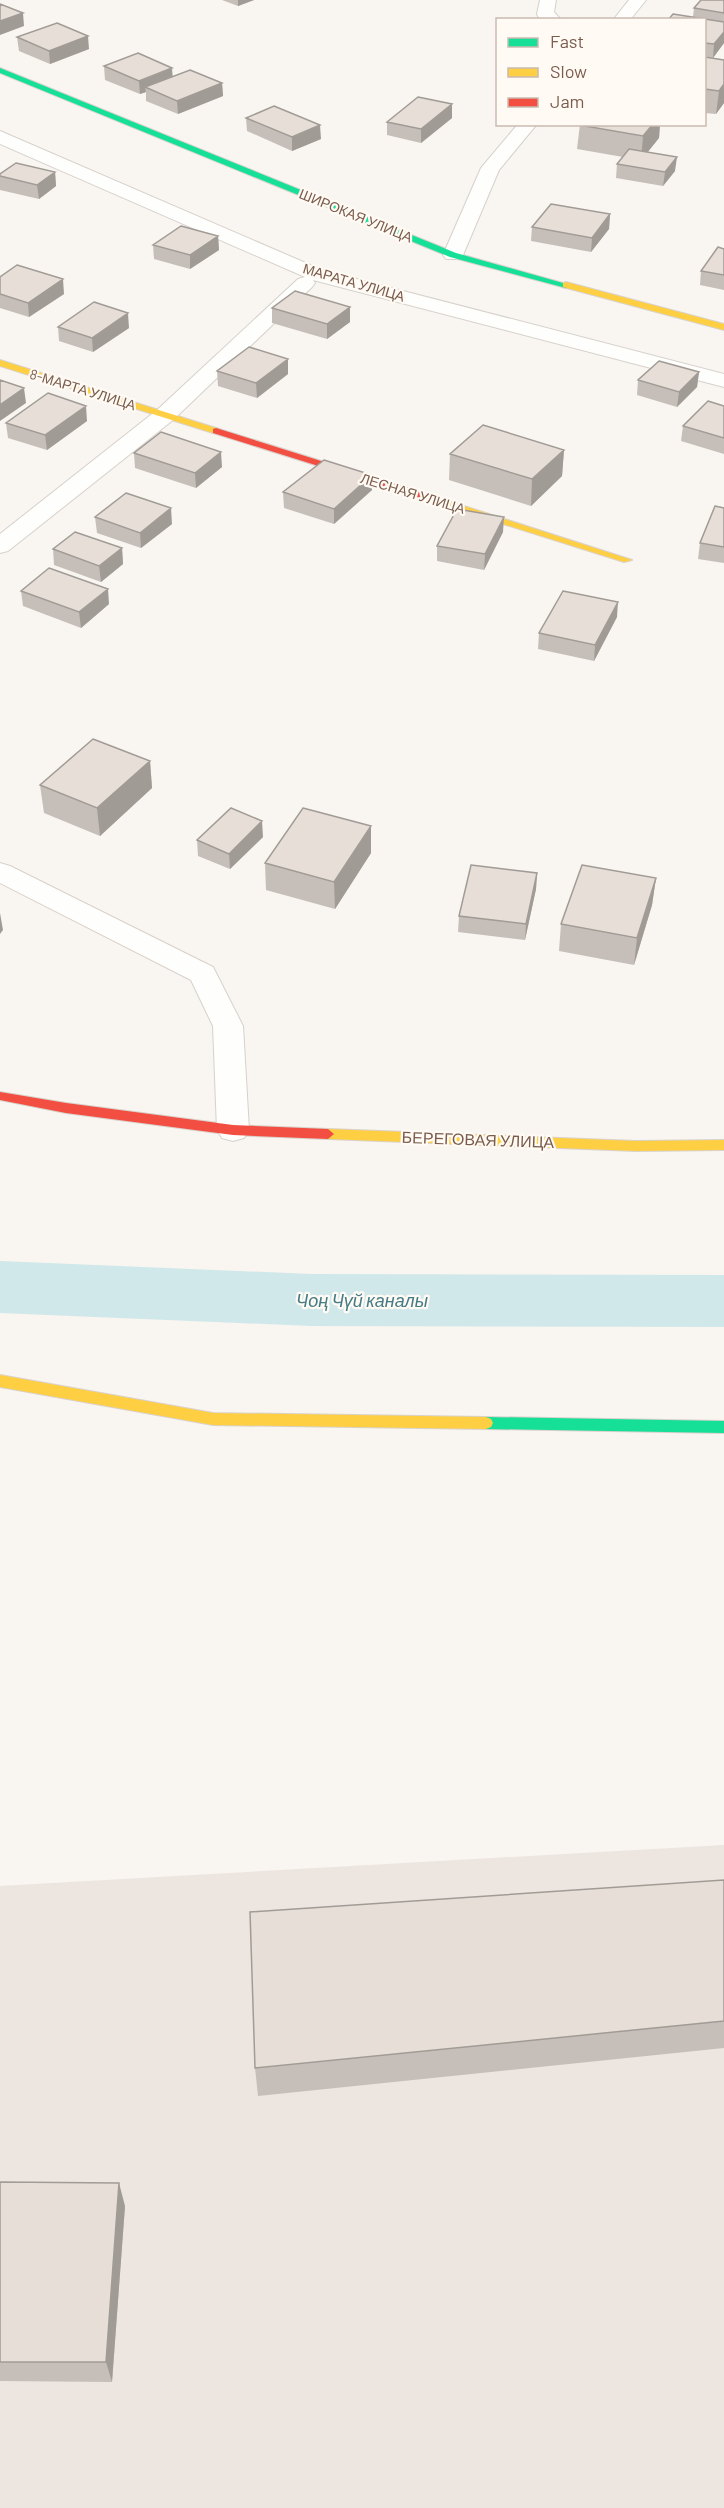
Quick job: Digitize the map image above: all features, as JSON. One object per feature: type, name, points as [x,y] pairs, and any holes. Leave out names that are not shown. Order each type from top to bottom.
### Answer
[{"type":"street","points":[[548,0],[545,14],[550,18]]},
{"type":"street","points":[[623,18],[638,0]]},
{"type":"street","name":"ШИРОКАЯ УЛИЦА","points":[[0,70],[453,255],[724,327]]},
{"type":"street","points":[[453,255],[490,168],[526,126]]},
{"type":"street","name":"МАРАТА УЛИЦА","points":[[0,137],[315,274],[724,381]]},
{"type":"street","points":[[0,546],[165,415],[315,274]]},
{"type":"street","name":"8-МАРТА УЛИЦА","points":[[0,363],[165,415]]},
{"type":"street","name":"ЛЕСНАЯ УЛИЦА","points":[[165,415],[627,560]]},
{"type":"street","points":[[0,872],[203,974],[228,1026],[233,1130]]},
{"type":"street","name":"БЕРЕГОВАЯ УЛИЦА","points":[[0,1096],[66,1108],[233,1130],[636,1146],[724,1145]]},
{"type":"street","points":[[0,1381],[213,1419],[724,1427]]},
{"type":"shaded area","points":[[724,1845],[724,2508],[0,2508],[0,1886]]},
{"type":"building","points":[[701,0],[724,0],[724,13],[694,8]]},
{"type":"building","points":[[0,4],[23,13],[0,21]]},
{"type":"building","points":[[673,14],[698,18],[670,18]]},
{"type":"building","points":[[706,19],[724,22],[724,32],[714,44],[706,43]]},
{"type":"building","points":[[57,23],[88,36],[49,51],[17,37]]},
{"type":"building","points":[[138,53],[172,68],[139,81],[104,66]]},
{"type":"building","points":[[706,57],[724,60],[724,84],[719,91],[706,89]]},
{"type":"building","points":[[190,70],[222,83],[177,101],[145,87]]},
{"type":"building","points":[[418,97],[452,104],[421,129],[387,122]]},
{"type":"building","points":[[274,106],[320,125],[292,137],[246,118]]},
{"type":"building","points":[[585,126],[651,126],[643,136]]},
{"type":"building","points":[[629,149],[677,157],[665,172],[617,164]]},
{"type":"building","points":[[16,163],[55,172],[37,185],[0,176]]},
{"type":"building","points":[[551,204],[610,214],[592,238],[532,227]]},
{"type":"building","points":[[181,226],[218,236],[190,255],[153,245]]},
{"type":"building","points":[[718,247],[724,249],[724,275],[701,271]]},
{"type":"building","points":[[17,265],[63,279],[28,303],[0,294],[0,277]]},
{"type":"building","points":[[295,291],[350,307],[327,324],[272,308]]},
{"type":"building","points":[[94,302],[128,313],[92,338],[58,327]]},
{"type":"building","points":[[249,347],[288,359],[256,383],[217,371]]},
{"type":"building","points":[[659,361],[699,372],[679,392],[638,380]]},
{"type":"building","points":[[0,380],[24,388],[0,405]]},
{"type":"building","points":[[48,393],[86,406],[45,435],[6,423]]},
{"type":"building","points":[[708,401],[724,406],[724,438],[683,426]]},
{"type":"building","points":[[483,425],[564,450],[532,479],[450,454]]},
{"type":"building","points":[[161,432],[221,452],[195,473],[134,453]]},
{"type":"building","points":[[324,460],[372,475],[334,509],[283,492]]},
{"type":"building","points":[[126,493],[171,508],[140,533],[95,517]]},
{"type":"building","points":[[715,506],[724,508],[724,547],[700,543]]},
{"type":"building","points":[[457,509],[504,517],[485,554],[437,546]]},
{"type":"building","points":[[75,532],[122,548],[99,566],[53,549]]},
{"type":"building","points":[[49,568],[108,589],[79,612],[21,591]]},
{"type":"building","points":[[563,591],[618,602],[595,645],[539,633]]},
{"type":"building","points":[[93,739],[150,761],[97,808],[40,785]]},
{"type":"building","points":[[231,808],[262,821],[229,854],[197,840]]},
{"type":"building","points":[[303,808],[371,826],[334,882],[265,863]]},
{"type":"building","points":[[471,865],[537,873],[526,924],[459,916]]},
{"type":"building","points":[[582,865],[656,878],[637,938],[561,924]]},
{"type":"building","points":[[724,1880],[724,2021],[255,2068],[250,1912]]},
{"type":"building","points":[[0,2182],[119,2183],[106,2362],[0,2362]]},
{"type":"waterway","name":"Чоң Чүй каналы","points":[[0,1287],[311,1300],[724,1301]]},
{"type":"traffic: fast","points":[[0,70],[453,255],[566,285]]},
{"type":"traffic: fast","points":[[486,1423],[724,1427]]},
{"type":"traffic: slow","points":[[566,285],[724,327]]},
{"type":"traffic: slow","points":[[0,363],[216,431]]},
{"type":"traffic: slow","points":[[433,499],[627,560]]},
{"type":"traffic: slow","points":[[328,1134],[636,1146],[724,1145]]},
{"type":"traffic: slow","points":[[0,1381],[213,1419],[486,1423]]},
{"type":"traffic: jam","points":[[216,431],[433,499]]},
{"type":"traffic: jam","points":[[0,1096],[66,1108],[233,1130],[328,1134]]}]
